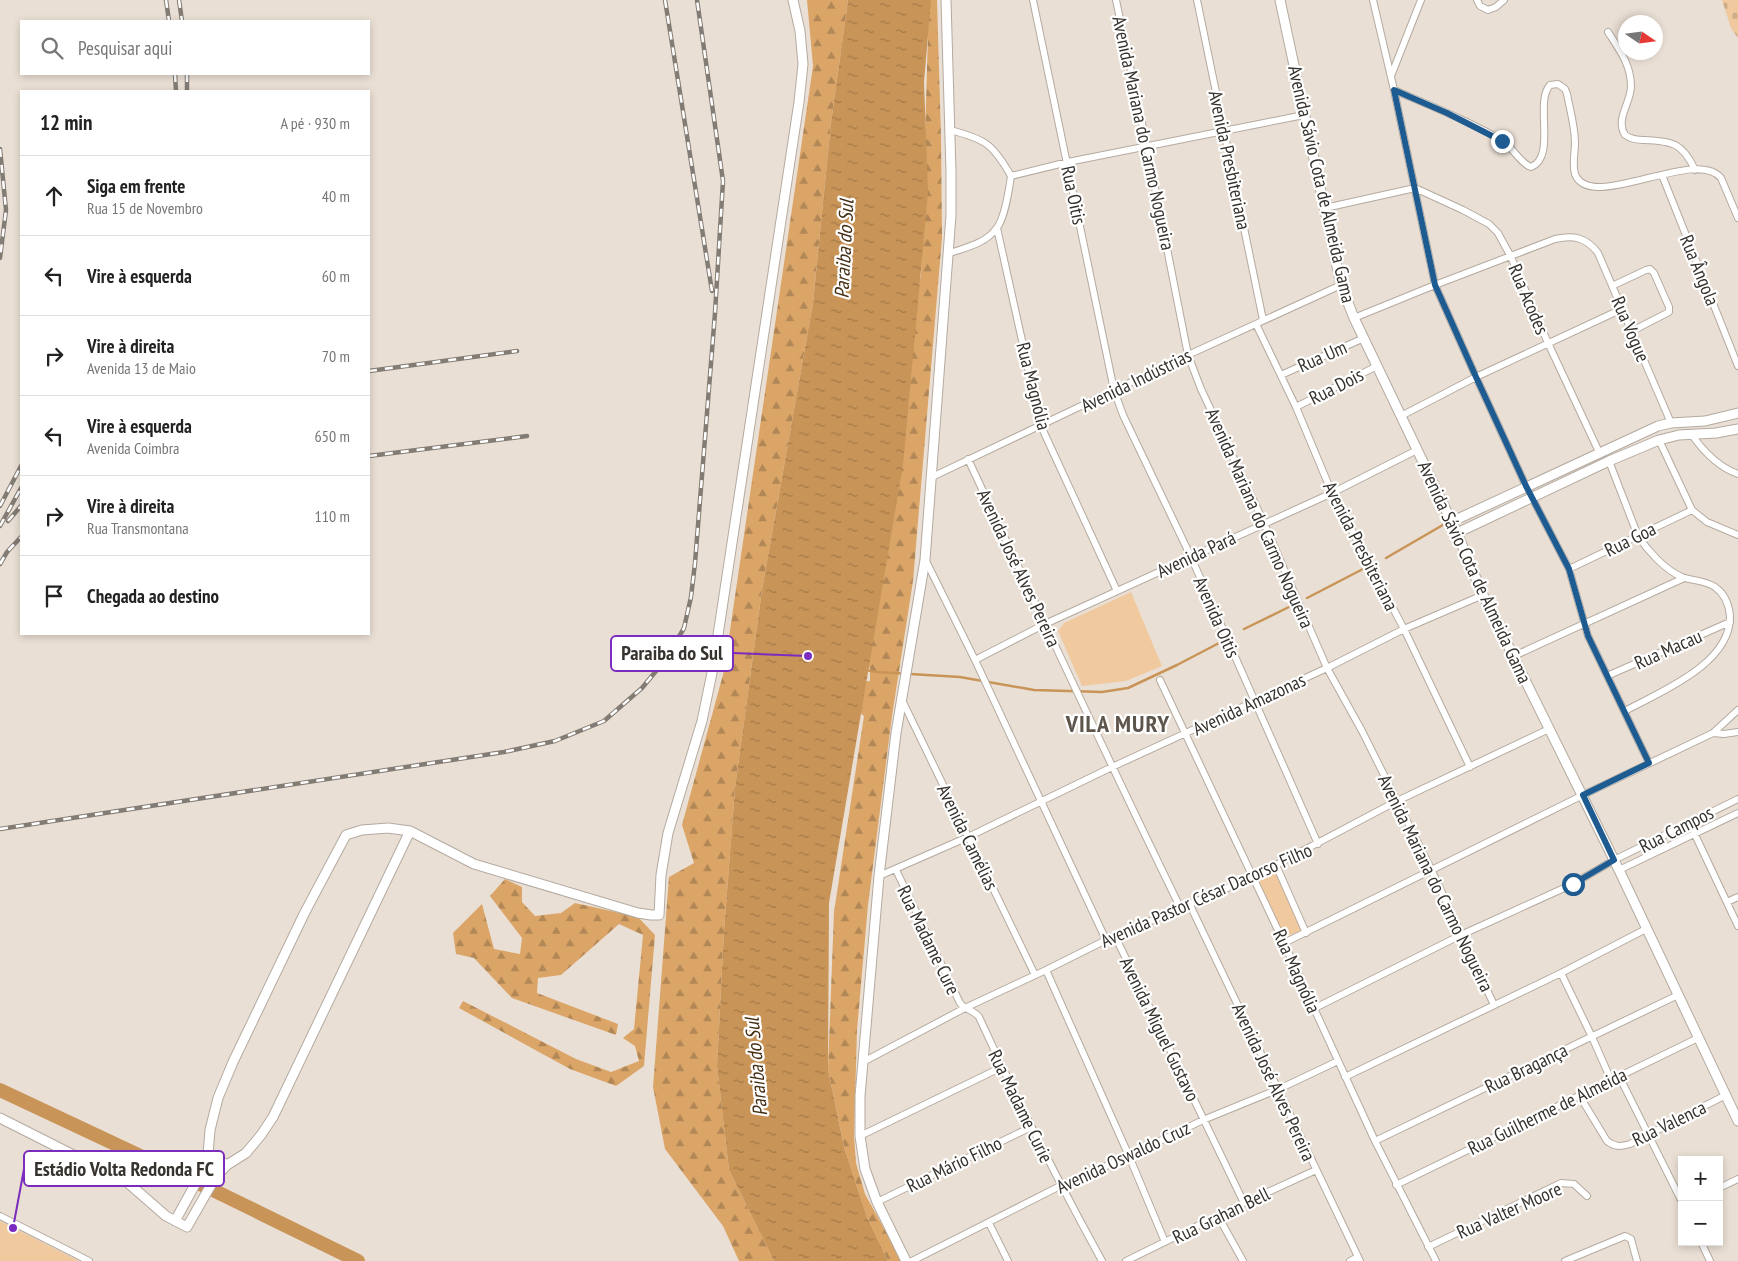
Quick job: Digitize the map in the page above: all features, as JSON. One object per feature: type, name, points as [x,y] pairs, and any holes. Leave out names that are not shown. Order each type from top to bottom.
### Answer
[{"type":"street","points":[[176,1221],[203,1170],[208,1154],[210,1130],[218,1098],[233,1062],[305,912],[346,835],[362,830],[388,828],[410,831],[474,864],[638,913],[659,915],[661,875],[668,833],[702,721],[713,668],[771,282],[790,174],[803,64],[800,31],[793,0]]},
{"type":"street","points":[[906,1261],[877,1202],[865,1169],[860,1136],[860,1096],[879,876],[902,699],[925,560],[932,477],[951,215],[946,0]]},
{"type":"street","name":"Rua Oitis","points":[[1033,0],[1114,390]]},
{"type":"street","name":"Avenida Mariana do Carmo Nogueira","points":[[1116,0],[1188,355],[1201,388],[1264,523],[1327,668],[1362,731],[1432,869],[1494,1006]]},
{"type":"street","name":"Avenida Presbiteriana","points":[[1197,0],[1263,320]]},
{"type":"street","name":"Avenida Sávio Cota de Almeida Gama","points":[[1280,0],[1341,285],[1354,318],[1452,522],[1483,595],[1548,729],[1583,795],[1738,1121]]},
{"type":"street","points":[[1373,0],[1435,285],[1526,486],[1569,569],[1584,625],[1649,763]]},
{"type":"street","points":[[1391,76],[1421,0]]},
{"type":"street","points":[[1477,0],[1480,6],[1488,10],[1496,7],[1504,0]]},
{"type":"street","points":[[1608,32],[1626,62],[1630,73],[1631,88],[1621,124],[1625,135],[1635,140],[1660,140],[1674,143],[1684,151],[1695,170]]},
{"type":"street","points":[[1394,90],[1447,113],[1502,141],[1512,148],[1526,165],[1531,166],[1538,161],[1544,146],[1544,98],[1546,89],[1550,84],[1558,84],[1565,89],[1567,94],[1574,136],[1574,169],[1581,183],[1588,186],[1610,186],[1662,175],[1707,170],[1718,174],[1738,218]]},
{"type":"street","points":[[1011,176],[1068,162],[1304,115]]},
{"type":"street","points":[[947,254],[976,244],[987,238],[997,228],[1006,206],[1011,176],[1000,157],[990,145],[969,134],[950,130]]},
{"type":"street","name":"Rua Ângola","points":[[1662,175],[1738,366]]},
{"type":"street","points":[[1325,208],[1415,188]]},
{"type":"street","name":"Rua Acodes","points":[[1415,188],[1489,224],[1498,233],[1511,257],[1548,343],[1599,452]]},
{"type":"street","name":"Rua Magnólia","points":[[997,228],[1041,426],[1117,590]]},
{"type":"street","name":"Rua Vogue","points":[[1511,257],[1555,239],[1571,236],[1584,241],[1598,253],[1671,423]]},
{"type":"street","points":[[1354,318],[1511,257]]},
{"type":"street","points":[[1612,286],[1646,270],[1650,269],[1654,272],[1669,312],[1632,331]]},
{"type":"street","name":"Avenida Indústrias","points":[[932,477],[1188,355],[1341,285]]},
{"type":"street","points":[[1401,416],[1476,377],[1622,310]]},
{"type":"street","name":"Avenida Presbiteriana","points":[[1256,324],[1296,407],[1332,493],[1404,629],[1470,767]]},
{"type":"street","name":"Rua Um","points":[[1281,375],[1364,338]]},
{"type":"street","name":"Rua Dois","points":[[1296,407],[1377,366]]},
{"type":"street","name":"Avenida Oitis","points":[[1114,390],[1123,415],[1191,557],[1318,844]]},
{"type":"street","points":[[1452,522],[1646,430],[1671,423],[1705,421],[1738,413]]},
{"type":"street","points":[[1457,533],[1609,461],[1659,440],[1679,435],[1738,429]]},
{"type":"street","points":[[1692,435],[1704,451],[1718,464],[1728,471],[1738,474]]},
{"type":"street","points":[[1659,440],[1692,510],[1707,522],[1738,534]]},
{"type":"street","name":"Avenida Pará","points":[[976,660],[1044,624],[1332,493],[1417,450]]},
{"type":"street","name":"Avenida José Alves Pereira","points":[[968,459],[1112,767]]},
{"type":"street","points":[[1609,461],[1638,536],[1650,552],[1672,571],[1684,578],[1707,582],[1717,588],[1725,597],[1730,609],[1727,635],[1723,644],[1706,663],[1680,682],[1625,712]]},
{"type":"street","name":"Rua Goa","points":[[1569,569],[1692,510]]},
{"type":"street","points":[[925,560],[976,660]]},
{"type":"street","points":[[1514,656],[1684,578]]},
{"type":"street","name":"Avenida Amazonas","points":[[879,876],[968,837],[1112,767],[1255,702],[1404,629],[1483,595]]},
{"type":"street","name":"Rua Macau","points":[[1607,676],[1730,622]]},
{"type":"street","name":"Avenida Miguel Gustavo","points":[[976,660],[1106,940]]},
{"type":"street","name":"Rua Magnólia","points":[[1160,680],[1375,1142],[1436,1261]]},
{"type":"street","name":"Avenida Camélias","points":[[902,699],[1035,975]]},
{"type":"street","points":[[1284,943],[1713,733],[1738,710]]},
{"type":"street","name":"Avenida Pastor César Dacorso Filho","points":[[863,1062],[965,1008],[1106,940],[1252,877],[1397,801],[1548,729]]},
{"type":"street","points":[[1713,733],[1738,732]]},
{"type":"street","points":[[1112,767],[1180,907]]},
{"type":"street","name":"Rua Campos","points":[[1313,1008],[1461,935],[1573,884],[1614,860],[1738,799]]},
{"type":"street","name":"Rua Campos","points":[[1619,870],[1738,813]]},
{"type":"street","points":[[1689,822],[1738,926]]},
{"type":"street","points":[[0,1118],[127,1182],[166,1216],[187,1227],[215,1178],[227,1165],[246,1153],[261,1135],[272,1117],[410,831]]},
{"type":"street","points":[[1276,865],[1306,933]]},
{"type":"street","name":"Rua Madame Cure","points":[[896,870],[960,1003],[965,1008]]},
{"type":"street","points":[[1727,902],[1738,897]]},
{"type":"street","name":"Avenida José Alves Pereira","points":[[1189,903],[1359,1259]]},
{"type":"street","points":[[1345,1077],[1494,1006],[1646,929]]},
{"type":"street","name":"Avenida Miguel Gustavo","points":[[1115,936],[1244,1203]]},
{"type":"street","points":[[1046,970],[1165,1242]]},
{"type":"street","points":[[1561,973],[1611,1080]]},
{"type":"street","name":"Rua Bragança","points":[[1375,1142],[1678,995]]},
{"type":"street","name":"Rua Madame Curie","points":[[965,1008],[978,1016],[1060,1186],[1102,1261]]},
{"type":"street","name":"Rua Guilherme de Almeida","points":[[1396,1185],[1698,1038]]},
{"type":"street","name":"Avenida Oswaldo Cruz","points":[[912,1261],[1060,1186],[1129,1156],[1203,1120],[1279,1089],[1338,1061]]},
{"type":"street","points":[[860,1136],[1002,1067]]},
{"type":"street","points":[[1619,1076],[1682,1201]]},
{"type":"street","name":"Rua Valenca","points":[[1579,1095],[1607,1141],[1612,1145],[1621,1146],[1630,1144],[1726,1096]]},
{"type":"street","name":"Rua Mário Filho","points":[[877,1202],[1030,1126]]},
{"type":"street","points":[[208,1154],[227,1165]]},
{"type":"street","name":"Rua Grahan Bell","points":[[1126,1261],[1316,1170]]},
{"type":"street","points":[[1723,1186],[1738,1179]]},
{"type":"street","name":"Rua Valter Moore","points":[[1428,1247],[1561,1183],[1574,1184],[1587,1196]]},
{"type":"street","points":[[0,1216],[89,1261]]},
{"type":"street","points":[[1218,1216],[1243,1261]]},
{"type":"street","points":[[989,1223],[1008,1261]]},
{"type":"street","points":[[1566,1261],[1625,1236],[1631,1239],[1637,1261]]},
{"type":"street","points":[[1703,1246],[1710,1261]]},
{"type":"street","points":[[1350,1261],[1359,1259]]},
{"type":"green space","points":[[807,0],[848,0],[831,123],[813,303],[762,590],[735,788],[724,931],[717,1066],[729,1170],[774,1261],[739,1261],[723,1226],[665,1149],[653,1087],[669,877],[694,863],[682,825],[724,671],[813,66]]},
{"type":"green space","points":[[929,0],[937,0],[942,238],[913,581],[892,716],[868,905],[857,1030],[854,1136],[856,1163],[865,1194],[902,1261],[888,1261],[867,1217],[844,1147],[828,1069],[834,912],[864,716],[846,703],[848,683],[870,681],[870,668],[855,663],[921,274]]},
{"type":"green space","points":[[1722,0],[1738,0],[1738,38],[1731,28]]},
{"type":"green space","points":[[1131,592],[1162,666],[1126,681],[1082,686],[1058,631],[1064,623]]},
{"type":"green space","points":[[1277,873],[1302,930],[1285,937],[1258,880]]},
{"type":"green space","points":[[505,879],[522,887],[522,902],[535,916],[561,913],[575,903],[638,917],[655,935],[644,1066],[616,1086],[570,1069],[459,1008],[463,1001],[576,1059],[611,1072],[639,1061],[635,1046],[623,1038],[634,1029],[643,935],[619,924],[561,975],[538,978],[537,993],[618,1024],[616,1035],[512,998],[474,958],[456,954],[453,933],[482,904],[494,949],[520,954],[522,938],[490,896]]},
{"type":"green space","points":[[0,1221],[79,1261],[0,1261]]},
{"type":"water","points":[[848,0],[931,0],[924,82],[928,193],[903,465],[829,903],[828,1069],[844,1147],[867,1217],[888,1261],[774,1261],[729,1170],[717,1066],[724,931],[735,788],[762,590],[813,303],[831,123]]},
{"type":"waterway","points":[[1386,558],[1448,522]]},
{"type":"waterway","points":[[1307,598],[1363,569]]},
{"type":"waterway","points":[[1244,629],[1289,607]]},
{"type":"waterway","points":[[866,670],[960,677],[1034,690],[1102,692],[1128,688],[1221,642]]},
{"type":"waterway","points":[[0,1090],[215,1191],[358,1261]]},
{"type":"railway","points":[[166,0],[169,20]]},
{"type":"railway","points":[[179,0],[182,20]]},
{"type":"railway","points":[[665,0],[712,291]]},
{"type":"railway","points":[[0,829],[504,752],[555,741],[604,721],[642,688],[666,659],[684,628],[691,597],[715,313],[723,181],[697,0]]},
{"type":"railway","points":[[175,75],[176,90]]},
{"type":"railway","points":[[187,75],[187,90]]},
{"type":"railway","points":[[0,149],[6,210],[0,258]]},
{"type":"railway","points":[[370,371],[517,351]]},
{"type":"railway","points":[[370,456],[527,436]]},
{"type":"railway","points":[[0,506],[20,468]]},
{"type":"railway","points":[[0,526],[20,490]]},
{"type":"railway","points":[[8,521],[20,507]]},
{"type":"railway","points":[[0,564],[7,552],[20,538]]},
{"type":"place","name":"Paraiba do Sul","points":[[808,656]]},
{"type":"place","name":"Estádio Volta Redonda FC","points":[[13,1228]]},
{"type":"district","name":"VILA MURY","points":[[1118,723]]},
{"type":"route","points":[[1502,141],[1447,113],[1394,90],[1435,285],[1526,486],[1569,569],[1588,636],[1649,763],[1583,795],[1614,860],[1573,884]]}]
